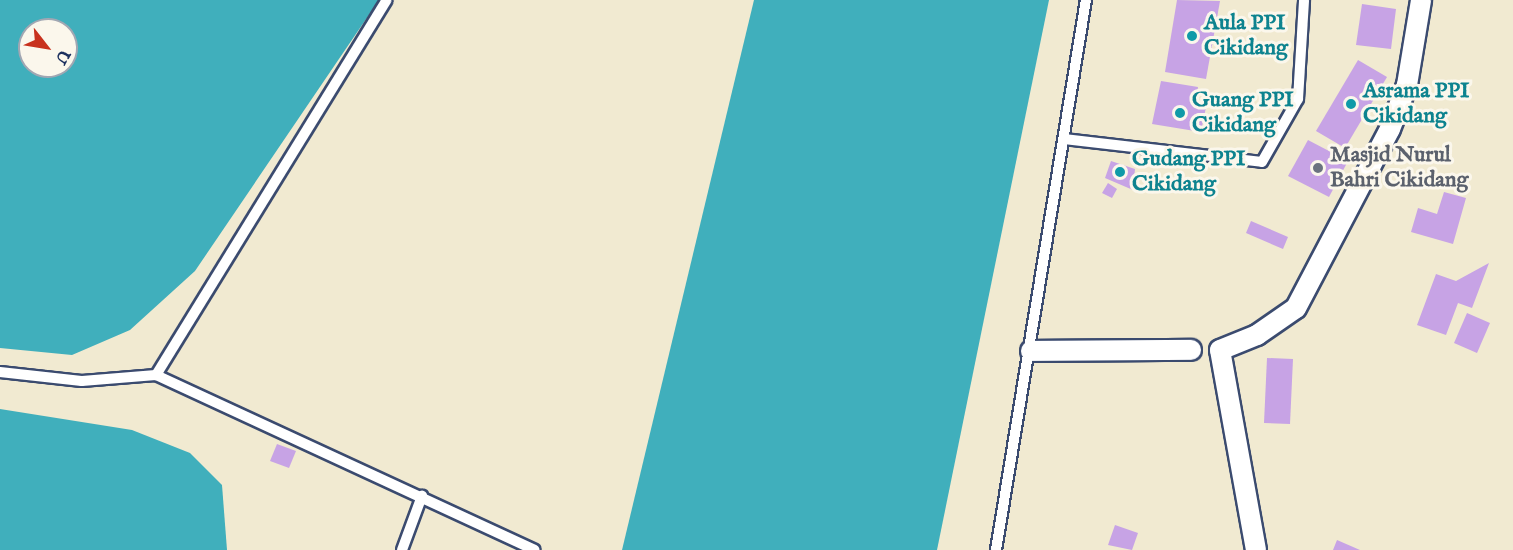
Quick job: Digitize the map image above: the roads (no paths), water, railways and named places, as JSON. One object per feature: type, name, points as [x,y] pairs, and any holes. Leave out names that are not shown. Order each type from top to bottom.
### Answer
[{"type":"street","points":[[1256,550],[1220,350],[1257,335],[1296,308],[1390,129],[1407,85],[1421,0]]},
{"type":"street","points":[[1031,351],[1191,350]]},
{"type":"lane","points":[[156,375],[387,0]]},
{"type":"lane","points":[[996,550],[1031,351],[1086,0]]},
{"type":"lane","points":[[1064,139],[1262,162],[1298,99],[1304,0]]},
{"type":"lane","points":[[0,372],[82,381],[156,375],[422,496],[534,550]]},
{"type":"lane","points":[[402,550],[422,496]]},
{"type":"water","points":[[0,0],[379,0],[195,271],[130,330],[72,355],[0,348]]},
{"type":"water","points":[[754,0],[1049,0],[937,550],[622,550]]},
{"type":"water","points":[[0,409],[132,430],[190,453],[222,485],[227,550],[0,550]]},
{"type":"place","name":"Aula PPI Cikidang","points":[[1192,36]]},
{"type":"place","name":"Asrama PPI Cikidang","points":[[1351,104]]},
{"type":"place","name":"Guang PPI Cikidang","points":[[1180,113]]},
{"type":"place","name":"Masjid Nurul Bahri Cikidang","points":[[1318,168]]},
{"type":"place","name":"Gudang PPI Cikidang","points":[[1120,172]]}]
